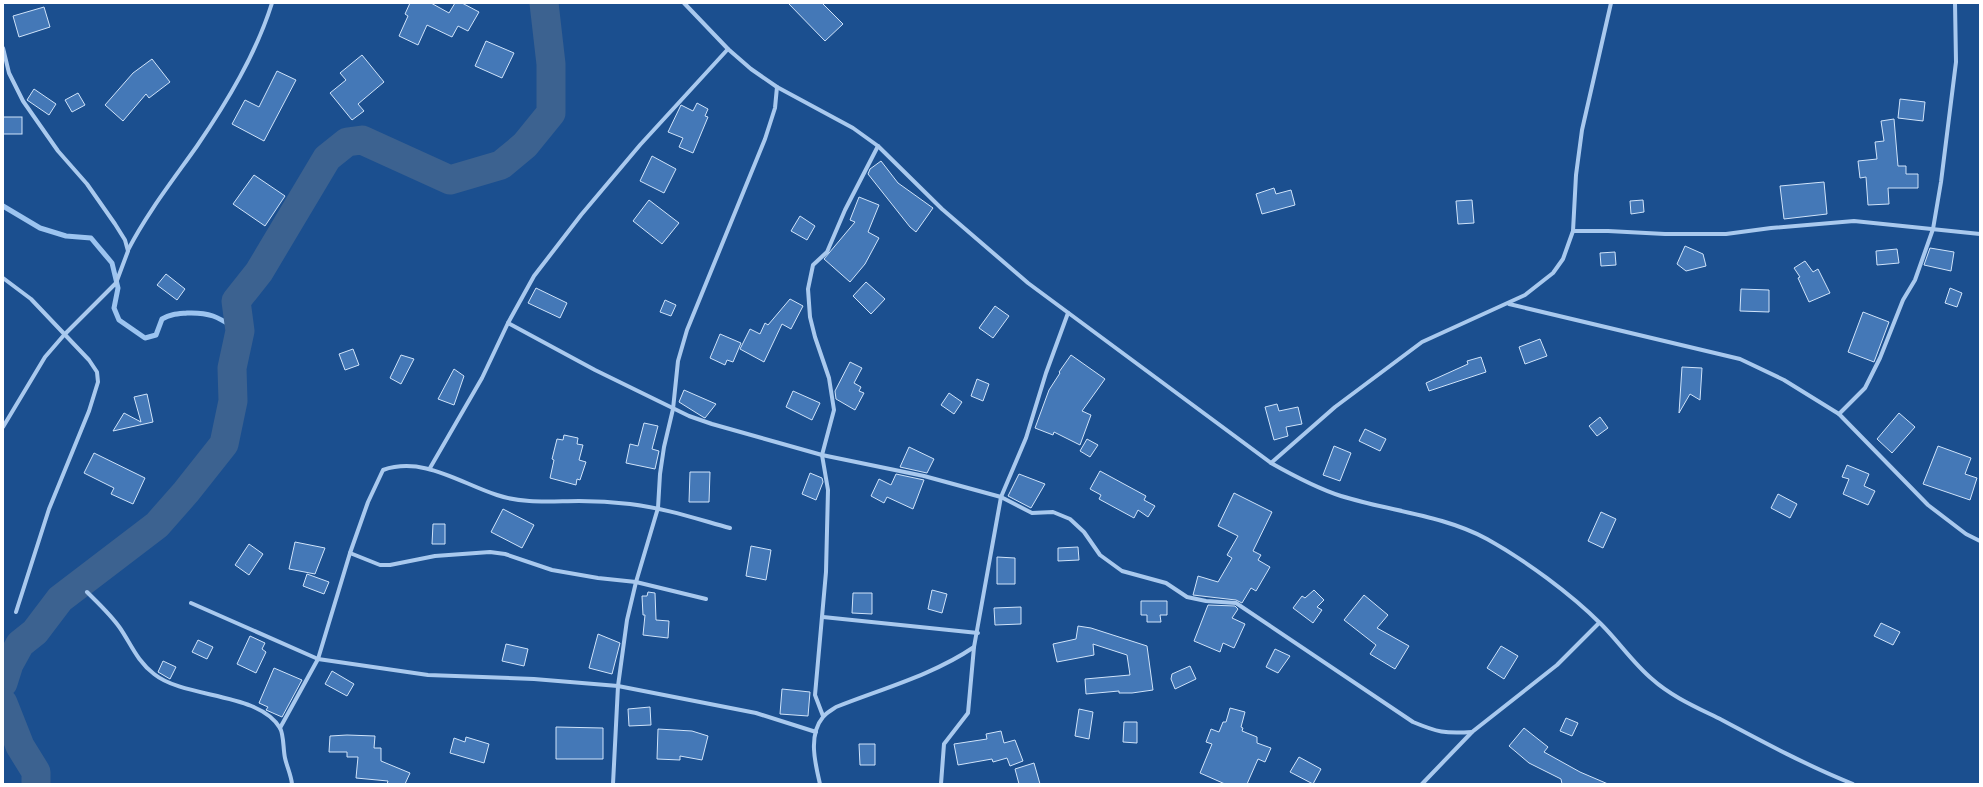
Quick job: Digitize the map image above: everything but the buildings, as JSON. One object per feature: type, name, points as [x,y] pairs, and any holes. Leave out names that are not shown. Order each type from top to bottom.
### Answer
[{"type":"street","points":[[3,427],[45,357],[64,335],[116,282],[128,251],[141,225],[198,144],[235,86],[260,34],[272,3]]},
{"type":"street","points":[[684,3],[728,49],[751,69],[777,87],[830,114],[878,146],[942,209],[1028,283],[1165,382],[1271,463],[1296,478],[1342,497],[1452,524],[1486,538],[1524,561],[1599,623],[1623,647],[1636,664],[1653,680],[1676,696],[1765,743],[1853,784]]},
{"type":"street","points":[[1271,463],[1335,407],[1422,342],[1509,304],[1525,295],[1552,273],[1563,259],[1573,231],[1576,175],[1582,130],[1611,3]]},
{"type":"street","points":[[1839,414],[1865,388],[1880,358],[1903,300],[1915,280],[1933,229],[1941,182],[1956,62],[1955,3]]},
{"type":"street","points":[[3,48],[9,74],[23,101],[58,151],[86,184],[115,224],[125,240],[128,251]]},
{"type":"street","points":[[430,468],[482,378],[508,323],[534,276],[580,215],[640,144],[728,49]]},
{"type":"street","points":[[613,784],[618,686],[627,620],[636,582],[658,508],[664,447],[673,409],[678,361],[687,330],[765,139],[775,108],[777,87]]},
{"type":"street","points":[[823,716],[815,695],[823,617],[828,490],[822,455],[834,410],[833,392],[810,317],[808,289],[813,265],[827,252],[845,210],[878,146]]},
{"type":"street","points":[[1573,231],[1726,234],[1771,228],[1854,221],[1980,234]]},
{"type":"street","points":[[3,278],[31,299],[89,360],[97,372],[98,382],[89,411],[49,509],[16,612]]},
{"type":"street","points":[[1509,304],[1740,359],[1784,380],[1839,414],[1928,505],[1966,534],[1980,540]]},
{"type":"street","points":[[941,784],[944,744],[968,713],[974,647],[978,633],[1001,497],[1026,438],[1046,373],[1068,313]]},
{"type":"street","points":[[508,323],[595,370],[673,409],[712,424],[822,455],[924,476],[1001,497],[1032,513],[1053,512],[1070,519],[1084,532],[1100,555],[1122,571],[1166,583],[1187,597],[1206,601],[1236,603],[1413,722],[1433,730],[1449,734],[1472,732]]},
{"type":"street","points":[[280,728],[318,659],[350,552],[368,502],[382,470],[404,465],[430,468],[499,496],[524,501],[581,501],[629,504],[658,508],[730,528]]},
{"type":"street","points":[[350,552],[380,565],[390,565],[436,556],[490,552],[505,554],[552,570],[598,578],[636,582],[706,599]]},
{"type":"street","points":[[87,592],[120,627],[138,658],[154,674],[174,684],[201,693],[227,698],[261,711],[280,728],[292,784]]},
{"type":"street","points":[[191,603],[318,659],[428,675],[534,679],[618,686],[756,713],[816,732]]},
{"type":"street","points":[[823,617],[978,633]]},
{"type":"street","points":[[1422,784],[1472,732],[1557,665],[1599,623]]},
{"type":"street","points":[[820,784],[815,764],[814,743],[816,732],[823,716],[836,707],[932,670],[963,655],[974,647]]},
{"type":"waterway","points":[[3,683],[9,664],[20,644],[35,632],[60,599],[157,525],[186,492],[224,444],[233,401],[232,368],[240,331],[236,301],[259,272],[327,158],[347,142],[362,140],[450,180],[501,165],[525,145],[551,113],[551,64],[544,3]]},
{"type":"waterway","points":[[3,206],[40,228],[66,236],[91,238],[112,263],[118,288],[114,308],[119,320],[145,338],[156,335],[162,319],[171,315],[187,313],[196,313],[215,317],[240,331]]},
{"type":"waterway","points":[[3,703],[20,746],[36,772],[36,784]]}]
